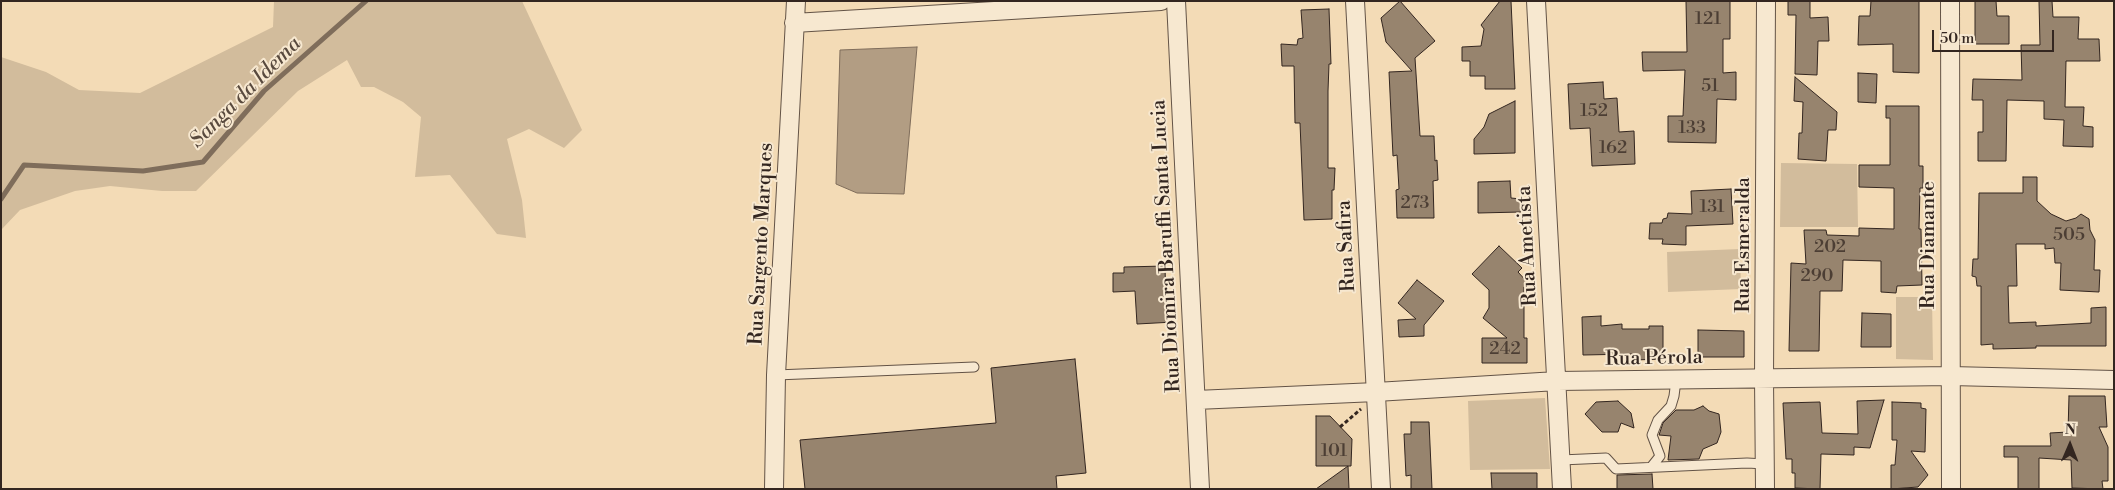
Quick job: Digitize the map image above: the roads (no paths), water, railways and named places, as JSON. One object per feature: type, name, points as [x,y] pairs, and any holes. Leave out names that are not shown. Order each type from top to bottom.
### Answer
[{"type":"street","name":"Rua Sargento Marques","points":[[774,489],[776,375],[796,1]]},
{"type":"street","points":[[794,23],[1162,1]]},
{"type":"street","name":"Rua Diomira Baruffi Santa Lucia","points":[[1176,1],[1200,489]]},
{"type":"street","name":"Rua Safira","points":[[1355,1],[1381,489]]},
{"type":"street","name":"Rua Ametista","points":[[1536,1],[1562,489]]},
{"type":"street","name":"Rua Esmeralda","points":[[1766,1],[1764,378],[1766,489]]},
{"type":"street","name":"Rua Diamante","points":[[1950,1],[1951,489]]},
{"type":"street","name":"Rua Pérola","points":[[1196,400],[1557,381],[1951,376],[2114,380]]},
{"type":"lane","points":[[776,375],[974,367]]},
{"type":"lane","points":[[1652,466],[1660,456],[1652,435],[1658,420],[1671,406],[1676,380]]},
{"type":"lane","points":[[1560,460],[1606,458],[1616,469],[1652,466],[1765,464]]},
{"type":"waterway","name":"Sanga da Idema","points":[[1,199],[24,165],[143,171],[203,162],[264,91],[366,1]]}]
